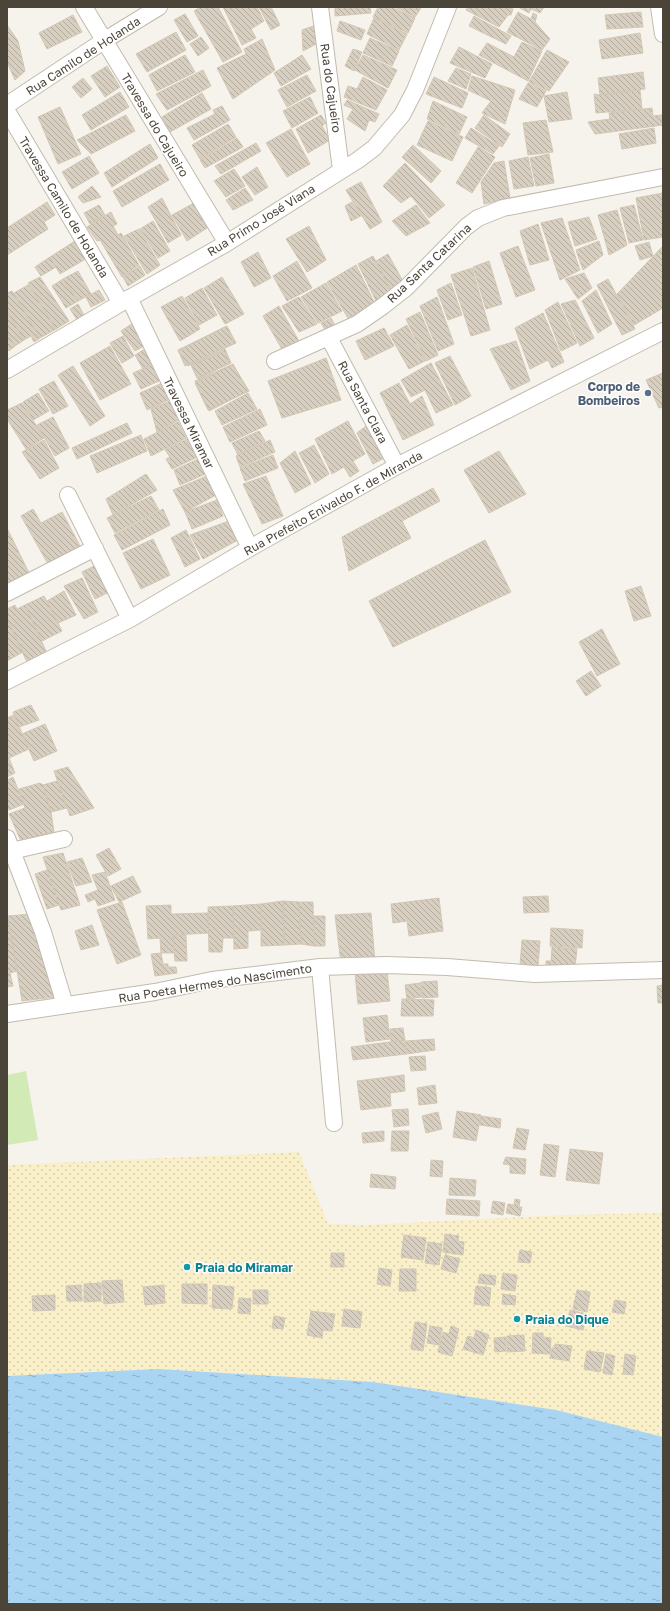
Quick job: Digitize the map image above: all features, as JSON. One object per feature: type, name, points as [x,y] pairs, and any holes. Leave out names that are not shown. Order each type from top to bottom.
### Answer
[{"type":"street","name":"Travessa do Cajueiro","points":[[84,7],[227,243]]},
{"type":"street","name":"Rua Camilo de Holanda","points":[[7,106],[105,40],[159,7]]},
{"type":"street","name":"Rua do Cajueiro","points":[[320,7],[341,170]]},
{"type":"street","name":"Rua Primo José Viana","points":[[7,370],[125,300],[227,243],[358,160],[374,148],[402,115],[415,90],[448,7]]},
{"type":"street","points":[[659,7],[663,34]]},
{"type":"street","name":"Travessa Camilo de Holanda","points":[[7,111],[125,300]]},
{"type":"street","name":"Rua Santa Catarina","points":[[275,361],[329,338],[357,324],[383,306],[406,288],[466,227],[478,218],[503,208],[663,177]]},
{"type":"street","name":"Travessa Miramar","points":[[125,300],[250,548]]},
{"type":"street","name":"Rua Prefeito Enivaldo F. de Miranda","points":[[7,681],[130,619],[250,548],[397,466],[663,331]]},
{"type":"street","name":"Rua Santa Clara","points":[[329,338],[397,466]]},
{"type":"street","points":[[68,495],[130,619]]},
{"type":"street","points":[[7,593],[95,548]]},
{"type":"street","points":[[64,839],[9,847],[43,932],[65,1005]]},
{"type":"street","name":"Rua Poeta Hermes do Nascimento","points":[[7,1014],[155,992],[212,980],[320,967],[386,965],[447,967],[535,974],[663,970]]},
{"type":"street","points":[[320,967],[334,1123]]},
{"type":"sand","points":[[299,1152],[328,1224],[364,1225],[564,1215],[663,1213],[663,1437],[556,1410],[373,1382],[159,1369],[7,1376],[7,1165]]},
{"type":"green space","points":[[26,1071],[38,1140],[7,1145],[7,1075]]},
{"type":"water","points":[[159,1369],[373,1382],[556,1410],[663,1437],[663,1604],[7,1604],[7,1376]]},
{"type":"building","points":[[201,7],[218,7],[242,52],[223,62],[194,11]]},
{"type":"building","points":[[223,7],[257,7],[264,21],[251,29],[256,38],[242,45]]},
{"type":"building","points":[[259,7],[271,7],[280,25],[271,30]]},
{"type":"building","points":[[335,7],[370,7],[371,13],[335,16]]},
{"type":"building","points":[[378,7],[391,7],[415,18],[408,33],[373,17]]},
{"type":"building","points":[[395,7],[418,7],[421,8],[415,17]]},
{"type":"building","points":[[468,7],[508,7],[513,9],[511,15],[508,15],[499,27],[466,10]]},
{"type":"building","points":[[518,7],[544,7],[540,13],[531,9],[529,13]]},
{"type":"building","points":[[518,12],[531,19],[533,13],[537,15],[535,22],[550,39],[542,50],[507,32]]},
{"type":"building","points":[[641,12],[643,27],[607,29],[605,15]]},
{"type":"building","points":[[185,14],[198,36],[187,42],[174,20]]},
{"type":"building","points":[[73,15],[82,32],[47,49],[39,33]]},
{"type":"building","points":[[474,16],[511,36],[506,44],[469,26]]},
{"type":"building","points":[[374,18],[407,34],[399,50],[367,34]]},
{"type":"building","points":[[340,21],[365,30],[361,40],[337,31]]},
{"type":"building","points":[[7,25],[18,41],[25,71],[15,80],[7,62]]},
{"type":"building","points":[[316,25],[318,43],[303,51],[302,30]]},
{"type":"building","points":[[176,32],[186,50],[147,72],[136,54]]},
{"type":"building","points":[[640,33],[643,53],[602,59],[599,40]]},
{"type":"building","points":[[201,37],[209,48],[198,56],[190,44]]},
{"type":"building","points":[[370,38],[399,51],[392,66],[363,53]]},
{"type":"building","points":[[262,39],[275,70],[233,99],[217,68],[246,54],[244,49]]},
{"type":"building","points":[[522,42],[542,51],[528,81],[479,55],[487,43],[514,57]]},
{"type":"building","points":[[459,47],[492,64],[485,78],[450,63]]},
{"type":"building","points":[[353,49],[362,52],[354,71],[345,66]]},
{"type":"building","points":[[547,50],[569,62],[549,91],[529,82]]},
{"type":"building","points":[[185,55],[195,72],[157,91],[149,75]]},
{"type":"building","points":[[302,55],[311,69],[281,86],[274,73]]},
{"type":"building","points":[[363,55],[397,70],[388,88],[355,70]]},
{"type":"building","points":[[107,66],[120,87],[105,97],[91,76]]},
{"type":"building","points":[[456,68],[471,74],[466,89],[448,81]]},
{"type":"building","points":[[203,70],[211,86],[167,110],[156,94]]},
{"type":"building","points":[[643,72],[645,89],[600,95],[598,78]]},
{"type":"building","points":[[307,75],[316,91],[287,107],[278,90]]},
{"type":"building","points":[[472,76],[515,90],[505,124],[482,113],[491,101],[468,90]]},
{"type":"building","points":[[363,77],[387,90],[376,110],[344,97],[348,86],[357,89]]},
{"type":"building","points":[[434,77],[468,93],[462,108],[426,94]]},
{"type":"building","points":[[83,78],[92,89],[81,98],[72,87]]},
{"type":"building","points":[[528,83],[546,91],[537,107],[519,99]]},
{"type":"building","points":[[640,90],[642,109],[596,113],[594,94],[600,95]]},
{"type":"building","points":[[120,92],[129,107],[91,130],[82,115]]},
{"type":"building","points":[[567,92],[572,119],[549,122],[544,96]]},
{"type":"building","points":[[202,93],[211,109],[170,132],[162,117]]},
{"type":"building","points":[[310,97],[318,113],[292,128],[283,111]]},
{"type":"building","points":[[347,100],[379,114],[375,122],[369,120],[365,131],[347,119],[353,109],[344,105]]},
{"type":"building","points":[[433,101],[467,117],[459,134],[427,119]]},
{"type":"building","points":[[222,106],[230,120],[194,140],[187,128],[215,114],[213,110]]},
{"type":"building","points":[[60,107],[81,154],[58,164],[38,117]]},
{"type":"building","points":[[652,108],[653,116],[662,115],[663,125],[595,134],[588,122],[610,119],[609,113]]},
{"type":"building","points":[[126,115],[135,131],[91,154],[77,140]]},
{"type":"building","points":[[321,115],[326,123],[322,126],[330,140],[308,153],[296,129]]},
{"type":"building","points":[[484,115],[510,134],[502,147],[475,128]]},
{"type":"building","points":[[546,120],[553,152],[528,155],[523,123]]},
{"type":"building","points":[[428,121],[463,137],[452,161],[417,145]]},
{"type":"building","points":[[228,124],[236,137],[200,159],[192,145]]},
{"type":"building","points":[[471,128],[499,146],[493,154],[465,138]]},
{"type":"building","points":[[654,128],[656,143],[622,149],[619,134]]},
{"type":"building","points":[[291,129],[310,164],[287,177],[266,143]]},
{"type":"building","points":[[237,138],[243,147],[205,168],[200,160]]},
{"type":"building","points":[[256,143],[261,151],[221,174],[215,166]]},
{"type":"building","points":[[150,144],[158,158],[112,187],[104,173]]},
{"type":"building","points":[[413,145],[441,171],[431,183],[402,157]]},
{"type":"building","points":[[478,147],[495,157],[472,193],[456,183]]},
{"type":"building","points":[[549,154],[554,183],[536,186],[530,158]]},
{"type":"building","points":[[89,156],[99,173],[72,189],[62,172]]},
{"type":"building","points":[[528,157],[534,186],[514,189],[509,161]]},
{"type":"building","points":[[504,161],[510,198],[484,204],[481,182],[494,163]]},
{"type":"building","points":[[405,163],[445,205],[429,218],[411,196],[401,203],[383,186]]},
{"type":"building","points":[[160,164],[169,180],[122,207],[113,191]]},
{"type":"building","points":[[257,167],[268,187],[255,195],[242,177]]},
{"type":"building","points":[[234,169],[245,186],[226,197],[214,181]]},
{"type":"building","points":[[361,182],[382,222],[370,229],[346,190]]},
{"type":"building","points":[[92,186],[101,197],[83,203],[78,197]]},
{"type":"building","points":[[245,188],[253,200],[233,210],[226,200]]},
{"type":"building","points":[[663,193],[663,237],[644,240],[636,198]]},
{"type":"building","points":[[162,198],[181,235],[168,243],[148,207]]},
{"type":"building","points":[[47,202],[55,215],[44,222],[48,229],[7,255],[7,228]]},
{"type":"building","points":[[352,202],[361,216],[351,221],[345,206]]},
{"type":"building","points":[[194,203],[207,228],[187,241],[172,215]]},
{"type":"building","points":[[99,205],[105,215],[90,224],[84,213]]},
{"type":"building","points":[[416,205],[430,223],[406,236],[392,221]]},
{"type":"building","points":[[634,205],[643,240],[629,243],[620,208]]},
{"type":"building","points":[[617,210],[627,245],[609,255],[598,215]]},
{"type":"building","points":[[111,212],[117,224],[113,226],[118,235],[121,233],[139,265],[122,277],[100,240],[97,241],[87,227]]},
{"type":"building","points":[[589,217],[597,239],[575,246],[568,222]]},
{"type":"building","points":[[562,218],[580,270],[560,280],[541,223]]},
{"type":"building","points":[[153,221],[170,251],[158,258],[140,229]]},
{"type":"building","points":[[538,224],[549,260],[530,265],[520,231]]},
{"type":"building","points":[[309,226],[326,260],[307,272],[286,239]]},
{"type":"building","points":[[139,229],[160,265],[147,274],[124,236]]},
{"type":"building","points":[[78,239],[89,257],[60,274],[50,257]]},
{"type":"building","points":[[599,241],[603,255],[583,270],[576,250]]},
{"type":"building","points":[[649,242],[653,256],[640,260],[635,246]]},
{"type":"building","points":[[518,246],[535,290],[516,297],[500,253]]},
{"type":"building","points":[[663,246],[663,308],[634,325],[617,294]]},
{"type":"building","points":[[258,252],[271,278],[254,287],[241,262]]},
{"type":"building","points":[[388,254],[404,283],[391,290],[376,261]]},
{"type":"building","points":[[373,256],[393,295],[378,305],[358,264]]},
{"type":"building","points":[[50,257],[56,267],[41,276],[35,267]]},
{"type":"building","points":[[297,261],[312,288],[287,301],[273,276]]},
{"type":"building","points":[[489,261],[502,304],[486,309],[473,267]]},
{"type":"building","points":[[356,265],[375,304],[349,320],[327,282]]},
{"type":"building","points":[[140,266],[145,275],[128,286],[123,277]]},
{"type":"building","points":[[472,268],[490,330],[471,336],[451,275]]},
{"type":"building","points":[[78,271],[91,294],[78,301],[63,279]]},
{"type":"building","points":[[584,273],[592,288],[578,299],[565,279]]},
{"type":"building","points":[[40,277],[69,321],[56,329],[28,283]]},
{"type":"building","points":[[222,277],[244,314],[225,324],[204,288]]},
{"type":"building","points":[[63,279],[78,301],[66,308],[52,286]]},
{"type":"building","points":[[608,279],[635,329],[622,335],[597,285]]},
{"type":"building","points":[[326,283],[342,311],[318,323],[301,297]]},
{"type":"building","points":[[451,283],[462,315],[448,320],[437,290]]},
{"type":"building","points":[[28,285],[56,329],[40,338],[14,293]]},
{"type":"building","points":[[202,288],[217,315],[199,325],[185,298]]},
{"type":"building","points":[[99,290],[105,300],[91,307],[86,297]]},
{"type":"building","points":[[596,290],[612,324],[598,333],[582,301]]},
{"type":"building","points":[[12,291],[40,338],[34,342],[31,336],[24,340],[7,312],[7,293]]},
{"type":"building","points":[[182,296],[200,329],[180,341],[161,307]]},
{"type":"building","points":[[299,297],[317,324],[299,332],[282,306]]},
{"type":"building","points":[[437,297],[454,344],[438,351],[420,306]]},
{"type":"building","points":[[575,300],[594,338],[580,346],[561,304]]},
{"type":"building","points":[[558,302],[577,343],[561,351],[545,310]]},
{"type":"building","points":[[78,304],[85,317],[78,321],[70,309]]},
{"type":"building","points":[[279,306],[300,343],[283,351],[263,316]]},
{"type":"building","points":[[7,312],[24,340],[15,346],[7,332]]},
{"type":"building","points":[[420,312],[438,355],[426,361],[406,319]]},
{"type":"building","points":[[543,313],[564,362],[552,368],[548,360],[530,369],[515,328]]},
{"type":"building","points":[[331,318],[335,326],[326,331],[321,323]]},
{"type":"building","points":[[136,321],[148,344],[135,351],[121,331]]},
{"type":"building","points":[[407,325],[425,361],[409,369],[390,335]]},
{"type":"building","points":[[227,326],[236,343],[185,366],[178,350]]},
{"type":"building","points":[[225,327],[234,343],[188,366],[178,351]]},
{"type":"building","points":[[384,328],[394,346],[365,360],[356,341]]},
{"type":"building","points":[[7,332],[15,346],[9,351],[7,349]]},
{"type":"building","points":[[123,336],[134,356],[122,363],[110,343]]},
{"type":"building","points":[[516,341],[530,381],[511,390],[490,349]]},
{"type":"building","points":[[110,346],[131,384],[100,400],[80,363]]},
{"type":"building","points":[[150,346],[158,361],[143,369],[135,355]]},
{"type":"building","points":[[225,349],[231,363],[197,378],[191,365]]},
{"type":"building","points":[[224,351],[230,363],[198,379],[192,366]]},
{"type":"building","points":[[450,356],[471,396],[455,405],[435,363]]},
{"type":"building","points":[[326,358],[341,400],[282,418],[268,381]]},
{"type":"building","points":[[431,363],[453,405],[436,413],[425,390],[411,397],[401,380]]},
{"type":"building","points":[[233,364],[248,391],[209,411],[195,381]]},
{"type":"building","points":[[152,365],[161,380],[141,389],[133,373]]},
{"type":"building","points":[[233,365],[249,391],[208,410],[195,383]]},
{"type":"building","points":[[73,366],[105,416],[90,426],[58,375]]},
{"type":"building","points":[[663,373],[663,407],[659,408],[646,380]]},
{"type":"building","points":[[169,380],[177,396],[147,410],[140,393]]},
{"type":"building","points":[[54,381],[68,406],[53,414],[39,389]]},
{"type":"building","points":[[399,383],[410,404],[422,396],[434,425],[403,440],[380,393]]},
{"type":"building","points":[[38,393],[49,411],[33,420],[23,402]]},
{"type":"building","points":[[248,393],[257,409],[222,425],[215,411]]},
{"type":"building","points":[[175,399],[186,416],[157,432],[151,409]]},
{"type":"building","points":[[22,403],[44,438],[26,449],[7,419],[7,410]]},
{"type":"building","points":[[260,409],[267,425],[230,442],[223,427]]},
{"type":"building","points":[[53,417],[69,448],[55,456],[37,425]]},
{"type":"building","points":[[348,421],[365,454],[353,461],[359,471],[350,477],[344,467],[332,474],[315,439]]},
{"type":"building","points":[[178,422],[186,438],[151,456],[144,439]]},
{"type":"building","points":[[127,423],[132,433],[77,459],[72,448]]},
{"type":"building","points":[[370,423],[388,456],[373,464],[357,433]]},
{"type":"building","points":[[259,431],[265,441],[238,455],[232,443]]},
{"type":"building","points":[[141,435],[147,451],[97,473],[90,456]]},
{"type":"building","points":[[191,437],[200,456],[172,469],[166,459],[170,457],[165,450]]},
{"type":"building","points":[[44,440],[59,468],[40,479],[22,452]]},
{"type":"building","points":[[270,440],[275,452],[240,467],[236,456]]},
{"type":"building","points":[[314,445],[329,474],[315,483],[299,453]]},
{"type":"building","points":[[295,451],[311,484],[295,493],[280,463]]},
{"type":"building","points":[[499,451],[526,494],[489,513],[464,470]]},
{"type":"building","points":[[273,455],[278,468],[245,481],[240,468]]},
{"type":"building","points":[[203,457],[210,472],[180,485],[174,470]]},
{"type":"building","points":[[146,474],[157,490],[113,515],[106,499]]},
{"type":"building","points":[[207,476],[216,495],[185,512],[173,490]]},
{"type":"building","points":[[266,476],[283,516],[262,524],[243,484]]},
{"type":"building","points":[[433,488],[440,501],[402,521],[411,538],[349,571],[342,537]]},
{"type":"building","points":[[151,496],[159,510],[115,533],[107,518]]},
{"type":"building","points":[[217,500],[223,516],[192,529],[185,512]]},
{"type":"building","points":[[33,509],[41,523],[62,512],[80,546],[48,564],[21,516]]},
{"type":"building","points":[[163,509],[170,525],[122,550],[114,535]]},
{"type":"building","points":[[229,521],[238,540],[203,559],[190,535]]},
{"type":"building","points":[[7,528],[29,573],[7,584]]},
{"type":"building","points":[[186,530],[200,559],[185,567],[171,538]]},
{"type":"building","points":[[153,539],[170,575],[141,589],[123,553]]},
{"type":"building","points":[[485,540],[511,592],[393,647],[369,601]]},
{"type":"building","points":[[100,563],[113,590],[95,599],[82,572]]},
{"type":"building","points":[[82,578],[98,612],[84,619],[64,586]]},
{"type":"building","points":[[641,586],[651,616],[634,621],[625,591]]},
{"type":"building","points":[[64,591],[76,615],[58,623],[47,601]]},
{"type":"building","points":[[44,596],[62,631],[42,641],[25,605]]},
{"type":"building","points":[[15,605],[17,609],[25,605],[46,651],[27,662],[7,619],[7,609]]},
{"type":"building","points":[[7,619],[23,652],[7,661]]},
{"type":"building","points":[[602,629],[620,664],[597,676],[579,642]]},
{"type":"building","points":[[591,671],[601,686],[586,696],[576,681]]},
{"type":"building","points":[[31,705],[39,720],[19,727],[13,712]]},
{"type":"building","points":[[14,715],[29,749],[7,759],[7,718]]},
{"type":"building","points":[[45,724],[57,751],[34,761],[22,734]]},
{"type":"building","points":[[9,758],[15,773],[7,777],[7,759]]},
{"type":"building","points":[[68,767],[94,808],[70,816],[54,771]]},
{"type":"building","points":[[13,777],[24,804],[9,810],[7,806],[7,780]]},
{"type":"building","points":[[57,781],[67,808],[51,812],[43,785]]},
{"type":"building","points":[[40,783],[43,785],[51,812],[54,832],[21,841],[9,814],[25,808],[19,789]]},
{"type":"building","points":[[109,848],[121,869],[108,876],[96,855]]},
{"type":"building","points":[[63,853],[80,905],[61,910],[43,857]]},
{"type":"building","points":[[82,858],[92,882],[76,886],[67,862]]},
{"type":"building","points":[[47,870],[59,905],[47,909],[35,874]]},
{"type":"building","points":[[105,872],[115,900],[98,906],[95,899],[88,902],[85,895],[98,890],[92,875]]},
{"type":"building","points":[[133,876],[141,892],[119,902],[111,886]]},
{"type":"building","points":[[548,896],[549,912],[524,913],[523,897]]},
{"type":"building","points":[[439,898],[443,931],[409,936],[407,921],[393,923],[391,904]]},
{"type":"building","points":[[283,901],[284,945],[261,946],[261,904]]},
{"type":"building","points":[[283,901],[299,902],[301,944],[284,945]]},
{"type":"building","points":[[122,902],[141,955],[117,964],[97,910]]},
{"type":"building","points":[[299,902],[313,902],[314,946],[301,944]]},
{"type":"building","points":[[261,904],[261,930],[248,931],[248,948],[234,949],[233,906]]},
{"type":"building","points":[[171,905],[171,914],[208,913],[209,933],[173,935],[174,953],[161,953],[160,938],[148,939],[146,906]]},
{"type":"building","points":[[233,906],[234,938],[223,938],[222,952],[209,952],[208,907]]},
{"type":"building","points":[[371,913],[375,963],[341,963],[335,915]]},
{"type":"building","points":[[31,914],[55,997],[22,1001],[8,916]]},
{"type":"building","points":[[7,916],[12,940],[7,940]]},
{"type":"building","points":[[314,916],[325,916],[325,946],[314,946]]},
{"type":"building","points":[[92,925],[99,945],[81,950],[75,931]]},
{"type":"building","points":[[551,928],[583,930],[582,948],[550,946]]},
{"type":"building","points":[[173,935],[186,935],[187,961],[175,961]]},
{"type":"building","points":[[7,940],[12,940],[17,971],[10,973],[13,986],[7,987]]},
{"type":"building","points":[[522,940],[540,941],[538,966],[520,965]]},
{"type":"building","points":[[552,947],[577,949],[575,967],[546,966],[546,961],[551,961]]},
{"type":"building","points":[[161,953],[163,964],[168,964],[168,967],[176,967],[177,973],[155,976],[151,954]]},
{"type":"building","points":[[387,970],[390,1001],[358,1004],[355,973]]},
{"type":"building","points":[[437,981],[438,997],[422,998],[421,982]]},
{"type":"building","points":[[420,983],[421,997],[407,999],[405,985]]},
{"type":"building","points":[[663,985],[663,1003],[658,1003],[657,986]]},
{"type":"building","points":[[402,999],[434,1000],[433,1016],[401,1016]]},
{"type":"building","points":[[387,1015],[390,1039],[366,1042],[363,1018]]},
{"type":"building","points":[[403,1028],[405,1040],[391,1042],[390,1029]]},
{"type":"building","points":[[434,1039],[435,1050],[406,1054],[406,1041]]},
{"type":"building","points":[[405,1040],[406,1054],[353,1060],[351,1047]]},
{"type":"building","points":[[425,1056],[426,1070],[411,1071],[409,1057]]},
{"type":"building","points":[[404,1075],[405,1091],[390,1093],[391,1106],[361,1110],[357,1081]]},
{"type":"building","points":[[435,1085],[437,1103],[419,1105],[417,1088]]},
{"type":"building","points":[[408,1109],[409,1125],[394,1127],[392,1110]]},
{"type":"building","points":[[457,1111],[481,1115],[476,1141],[453,1137]]},
{"type":"building","points":[[438,1112],[442,1129],[426,1133],[422,1116]]},
{"type":"building","points":[[481,1116],[501,1119],[500,1128],[480,1125]]},
{"type":"building","points":[[517,1128],[529,1130],[525,1150],[513,1148]]},
{"type":"building","points":[[384,1131],[384,1141],[363,1143],[362,1133]]},
{"type":"building","points":[[392,1131],[409,1131],[408,1151],[391,1151]]},
{"type":"building","points":[[544,1144],[559,1146],[555,1177],[540,1175]]},
{"type":"building","points":[[570,1149],[603,1153],[599,1184],[566,1180]]},
{"type":"building","points":[[506,1157],[526,1159],[525,1174],[510,1173],[510,1165],[503,1164]]},
{"type":"building","points":[[431,1160],[443,1161],[442,1177],[430,1176]]},
{"type":"building","points":[[371,1174],[396,1177],[395,1189],[370,1187]]},
{"type":"building","points":[[450,1178],[476,1180],[475,1196],[449,1195]]},
{"type":"building","points":[[447,1199],[480,1201],[479,1216],[446,1214]]},
{"type":"building","points":[[515,1199],[520,1200],[519,1207],[522,1207],[520,1216],[506,1213],[508,1204],[514,1205]]},
{"type":"building","points":[[493,1201],[505,1203],[503,1215],[491,1213]]},
{"type":"building","points":[[445,1234],[459,1236],[458,1241],[464,1242],[463,1255],[443,1252]]},
{"type":"building","points":[[404,1235],[426,1238],[423,1260],[401,1257]]},
{"type":"building","points":[[428,1242],[442,1244],[439,1265],[425,1263]]},
{"type":"building","points":[[520,1250],[532,1252],[530,1263],[518,1262]]},
{"type":"building","points":[[331,1253],[344,1253],[344,1267],[331,1267]]},
{"type":"building","points":[[445,1255],[460,1259],[456,1273],[441,1269]]},
{"type":"building","points":[[379,1268],[392,1270],[390,1286],[377,1284]]},
{"type":"building","points":[[400,1269],[416,1269],[416,1291],[399,1291]]},
{"type":"building","points":[[503,1273],[517,1275],[515,1291],[501,1289]]},
{"type":"building","points":[[480,1274],[496,1276],[495,1285],[478,1283]]},
{"type":"building","points":[[122,1280],[124,1302],[104,1304],[102,1281]]},
{"type":"building","points":[[101,1283],[101,1301],[84,1302],[84,1284]]},
{"type":"building","points":[[182,1284],[207,1284],[207,1304],[182,1303]]},
{"type":"building","points":[[81,1285],[82,1301],[67,1301],[66,1286]]},
{"type":"building","points":[[164,1285],[165,1303],[145,1305],[143,1287]]},
{"type":"building","points":[[213,1285],[234,1287],[232,1309],[212,1308]]},
{"type":"building","points":[[476,1286],[491,1288],[489,1306],[474,1304]]},
{"type":"building","points":[[253,1290],[268,1290],[268,1304],[253,1304]]},
{"type":"building","points":[[577,1290],[590,1292],[587,1312],[573,1309]]},
{"type":"building","points":[[503,1294],[516,1296],[515,1305],[502,1304]]},
{"type":"building","points":[[55,1295],[55,1310],[33,1311],[32,1296]]},
{"type":"building","points":[[239,1298],[251,1299],[250,1314],[238,1313]]},
{"type":"building","points":[[615,1300],[626,1302],[624,1314],[612,1312]]},
{"type":"building","points":[[344,1309],[362,1312],[360,1328],[342,1326]]},
{"type":"building","points":[[570,1310],[587,1314],[583,1330],[566,1326]]},
{"type":"building","points":[[311,1311],[335,1314],[332,1331],[323,1330],[322,1338],[307,1335]]},
{"type":"building","points":[[274,1316],[285,1318],[283,1329],[272,1328]]},
{"type":"building","points":[[415,1322],[427,1324],[423,1351],[411,1349]]},
{"type":"building","points":[[430,1326],[442,1328],[439,1345],[427,1343]]},
{"type":"building","points":[[451,1326],[459,1329],[452,1356],[438,1352],[443,1332],[449,1334]]},
{"type":"building","points":[[476,1330],[489,1335],[483,1355],[463,1349],[468,1336],[474,1338]]},
{"type":"building","points":[[533,1333],[543,1333],[543,1337],[551,1338],[550,1354],[532,1353]]},
{"type":"building","points":[[524,1335],[525,1351],[507,1352],[507,1336]]},
{"type":"building","points":[[506,1337],[506,1351],[495,1352],[494,1338]]},
{"type":"building","points":[[555,1344],[572,1346],[569,1361],[550,1358],[552,1348],[555,1348]]},
{"type":"building","points":[[587,1351],[604,1353],[600,1372],[584,1369]]},
{"type":"building","points":[[606,1354],[615,1356],[612,1375],[603,1373]]},
{"type":"building","points":[[625,1354],[636,1356],[633,1375],[623,1374]]},
{"type":"place","name":"Corpo de Bombeiros","points":[[648,393]]},
{"type":"place","name":"Praia do Miramar","points":[[187,1267]]},
{"type":"place","name":"Praia do Dique","points":[[517,1319]]}]
